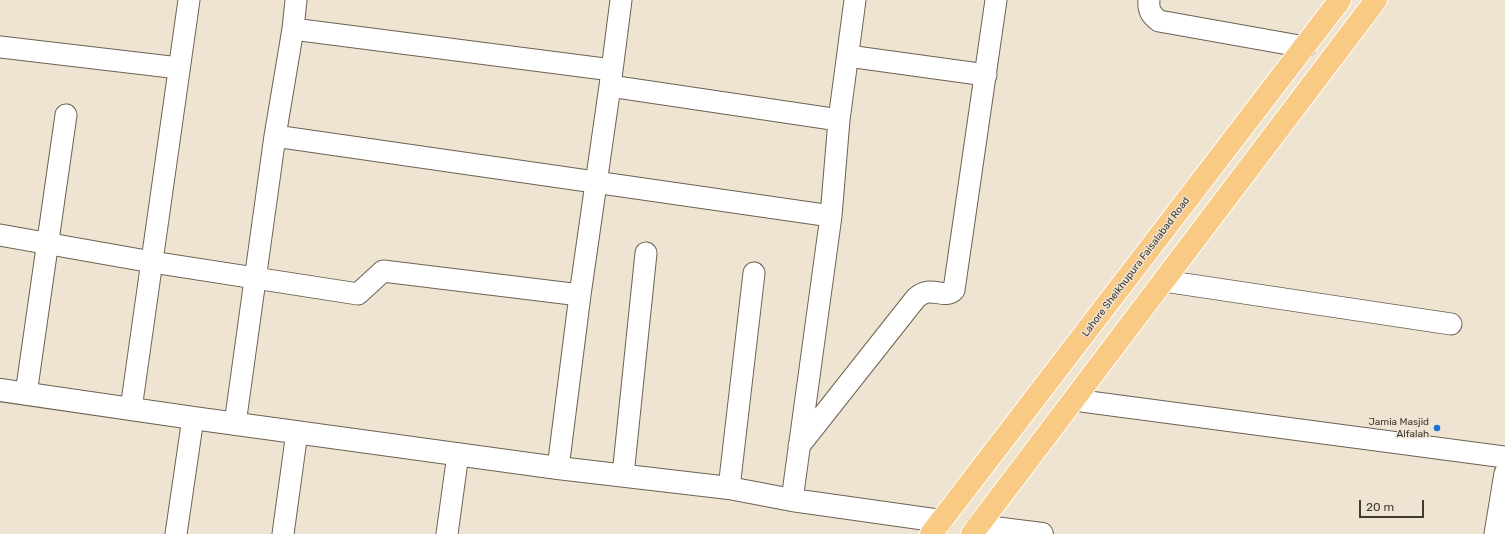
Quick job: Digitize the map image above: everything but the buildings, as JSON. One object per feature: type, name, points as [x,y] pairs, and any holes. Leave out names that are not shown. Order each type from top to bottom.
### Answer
[{"type":"highway","name":"Lahore Sheikhupura Faisalabad Road","points":[[936,527],[1340,0]]},
{"type":"highway","points":[[975,530],[1376,0]]},
{"type":"street","points":[[131,409],[189,0]]},
{"type":"street","points":[[235,424],[275,136],[293,29],[296,0]]},
{"type":"street","points":[[558,468],[580,295],[621,0]]},
{"type":"street","points":[[799,446],[916,298],[927,291],[947,294],[954,290],[996,0]]},
{"type":"street","points":[[1149,0],[1148,7],[1151,16],[1159,21],[1305,47]]},
{"type":"street","points":[[792,500],[831,216],[838,120],[848,56],[850,1]]},
{"type":"street","points":[[293,29],[611,78],[838,120]]},
{"type":"street","points":[[0,47],[179,68]]},
{"type":"street","points":[[848,56],[986,74]]},
{"type":"street","points":[[26,394],[66,115]]},
{"type":"street","points":[[275,136],[831,216]]},
{"type":"street","points":[[0,236],[152,262],[358,294],[383,271],[580,295]]},
{"type":"street","points":[[623,475],[646,253]]},
{"type":"street","points":[[729,488],[754,273]]},
{"type":"street","points":[[1164,281],[1451,324]]},
{"type":"street","points":[[0,390],[558,468],[729,488],[936,527]]},
{"type":"street","points":[[1074,400],[1505,457]]},
{"type":"street","points":[[176,534],[193,418]]},
{"type":"street","points":[[283,534],[297,432]]},
{"type":"street","points":[[447,534],[458,454]]},
{"type":"street","points":[[1495,534],[1505,473]]},
{"type":"street","points":[[975,530],[1042,534]]},
{"type":"place","name":"Jamia Masjid Alfalah","points":[[1437,428]]}]
